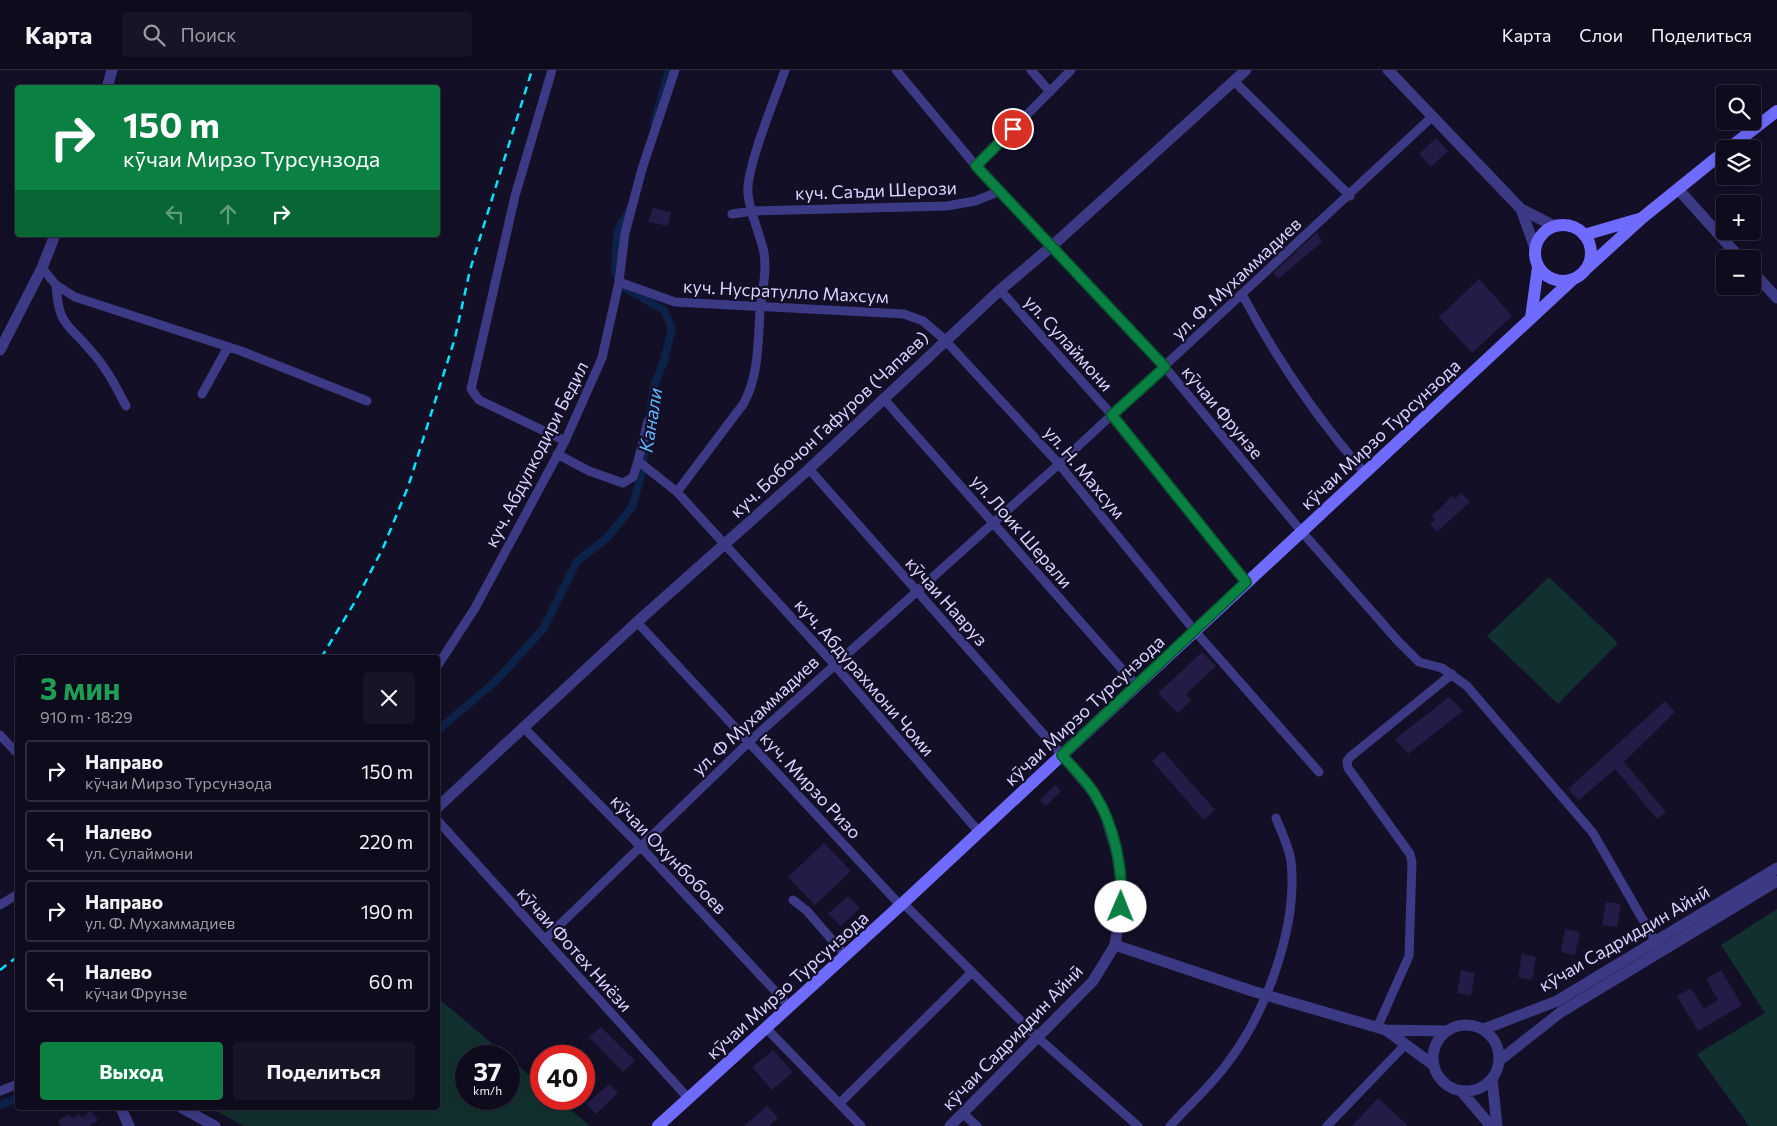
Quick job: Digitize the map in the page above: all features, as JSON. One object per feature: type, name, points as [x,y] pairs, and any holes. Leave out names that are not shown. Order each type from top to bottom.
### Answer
[{"type":"main road","points":[[1740,140],[1777,112]]},
{"type":"main road","name":"кӯчаи Мирзо Турсунзода","points":[[658,1126],[902,904],[1572,280],[1642,218],[1716,158]]},
{"type":"main road","name":"кӯчаи Мирзо Турсунзода","points":[[1584,234],[1642,218]]},
{"type":"main road","points":[[1531,318],[1538,267],[1535,248],[1541,235],[1554,226],[1570,226],[1584,234],[1590,247],[1590,260],[1586,269]]},
{"type":"main road","points":[[1538,267],[1548,278],[1562,282],[1572,280]]},
{"type":"street","points":[[108,85],[112,70]]},
{"type":"street","points":[[552,70],[515,196],[471,389],[479,400],[565,441]]},
{"type":"street","name":"куч. Абдулкодири Бедил","points":[[440,662],[475,608],[565,441],[602,358],[619,282],[625,233],[640,178],[675,70]]},
{"type":"street","points":[[677,492],[751,391],[756,371],[765,280],[760,232],[747,193],[750,176],[786,70]]},
{"type":"street","name":"кӯчаи Фрунзе","points":[[896,70],[976,166],[1165,367],[1302,532],[1419,662],[1442,668],[1467,686],[1593,832],[1658,947]]},
{"type":"street","points":[[1031,70],[1050,92]]},
{"type":"street","points":[[976,166],[1072,70]]},
{"type":"street","points":[[1388,70],[1520,209],[1554,226]]},
{"type":"street","points":[[1238,74],[1350,196]]},
{"type":"street","name":"куч. Бобочон Гафуров (Чапаев)","points":[[440,805],[637,622],[809,469],[945,340],[1052,246],[1238,74]]},
{"type":"street","name":"ул. Ф. Мухаммадиев","points":[[995,523],[1165,367],[1265,271],[1350,196],[1433,116]]},
{"type":"street","points":[[1678,189],[1733,250]]},
{"type":"street","name":"куч. Саъди Шерози","points":[[732,214],[752,211],[947,206],[975,201],[1000,192]]},
{"type":"street","points":[[1520,209],[1535,248]]},
{"type":"street","points":[[0,350],[42,268],[54,237]]},
{"type":"street","points":[[42,268],[56,286],[75,297],[228,347],[367,401]]},
{"type":"street","points":[[1761,281],[1777,298]]},
{"type":"street","name":"куч. Нусратулло Махсум","points":[[619,282],[675,302],[904,314],[923,321],[945,340]]},
{"type":"street","points":[[56,286],[58,310],[65,322],[91,350],[107,372],[126,406]]},
{"type":"street","name":"ул. Сулаймони","points":[[1000,290],[1112,415],[1246,582]]},
{"type":"street","points":[[1242,294],[1296,386],[1327,430],[1364,472]]},
{"type":"street","name":"ул. Н. Махсум","points":[[945,340],[1059,464],[1194,630],[1319,772]]},
{"type":"street","points":[[202,394],[228,347]]},
{"type":"street","name":"ул. Лоик Шерали","points":[[883,398],[1136,685]]},
{"type":"street","points":[[557,454],[589,471],[623,483],[633,477],[648,421]]},
{"type":"street","name":"куч. Абдурахмони Чоми","points":[[638,462],[677,492],[833,664],[979,832]]},
{"type":"street","name":"кӯчаи Навруз","points":[[809,469],[1062,755]]},
{"type":"street","name":"ул. Ф Мухаммадиев","points":[[544,939],[748,742],[916,590],[995,523]]},
{"type":"street","name":"куч. Мирзо Ризо","points":[[637,622],[902,904],[1036,1036],[1138,1126]]},
{"type":"street","points":[[1382,1029],[1409,956],[1412,863],[1410,854],[1348,768],[1347,762],[1350,756],[1452,674]]},
{"type":"street","name":"кӯчаи Охунбобоев","points":[[524,727],[640,846],[789,1006]]},
{"type":"street","points":[[0,736],[15,751]]},
{"type":"street","name":"кӯчаи Садриддин Айнӣ","points":[[950,1126],[1036,1036],[1093,981],[1115,945],[1121,907],[1122,885],[1117,854],[1104,813],[1093,792],[1062,755]]},
{"type":"street","points":[[1170,1126],[1228,1063],[1268,995],[1287,927],[1291,898],[1291,860],[1276,818]]},
{"type":"street","name":"кӯчаи Фотех Ниёзи","points":[[440,823],[688,1098]]},
{"type":"street","name":"кӯчаи Садриддин Айнӣ","points":[[1500,1060],[1562,1012],[1777,868]]},
{"type":"street","name":"кӯчаи Садриддин Айнӣ","points":[[1484,1029],[1557,1001],[1777,881]]},
{"type":"street","points":[[0,904],[15,896]]},
{"type":"street","points":[[793,900],[807,911],[845,955]]},
{"type":"street","points":[[1115,945],[1268,995],[1382,1029],[1445,1031],[1462,1024],[1484,1029],[1496,1042],[1500,1060],[1492,1079],[1479,1090],[1462,1092]]},
{"type":"street","points":[[840,1103],[972,972]]},
{"type":"street","points":[[766,1028],[862,1126]]},
{"type":"street","points":[[1382,1029],[1432,1064],[1442,1083],[1462,1092],[1491,1126]]},
{"type":"street","points":[[1432,1064],[1435,1043],[1445,1031]]},
{"type":"street","points":[[1327,1126],[1405,1045]]},
{"type":"street","points":[[1492,1079],[1497,1126]]},
{"type":"street","points":[[0,1092],[15,1085]]},
{"type":"street","points":[[122,1110],[130,1126]]},
{"type":"street","points":[[186,1110],[215,1126]]},
{"type":"street","points":[[962,1113],[977,1126]]},
{"type":"green space","points":[[1549,577],[1618,643],[1558,704],[1487,636]]},
{"type":"green space","points":[[1777,909],[1777,1126],[1749,1126],[1697,1054],[1765,1013],[1721,945]]},
{"type":"green space","points":[[440,1000],[494,1045],[455,1045],[455,1110],[520,1110],[520,1067],[530,1076],[530,1110],[571,1110],[590,1126],[244,1126],[215,1110],[440,1110]]},
{"type":"building","points":[[1436,138],[1448,151],[1431,167],[1419,154]]},
{"type":"building","points":[[653,208],[671,212],[668,226],[648,222]]},
{"type":"building","points":[[1317,232],[1322,242],[1278,279],[1273,273]]},
{"type":"building","points":[[1479,279],[1512,316],[1472,353],[1439,317]]},
{"type":"building","points":[[1461,493],[1470,502],[1437,532],[1430,524],[1435,520],[1432,516],[1452,496],[1455,499]]},
{"type":"building","points":[[1202,652],[1216,666],[1186,694],[1191,701],[1178,713],[1158,693]]},
{"type":"building","points":[[1449,697],[1463,711],[1408,754],[1395,739]]},
{"type":"building","points":[[1665,701],[1675,712],[1624,762],[1666,812],[1657,819],[1615,769],[1579,800],[1568,789]]},
{"type":"building","points":[[1163,751],[1215,810],[1204,820],[1152,761]]},
{"type":"building","points":[[1055,785],[1061,791],[1046,806],[1040,800]]},
{"type":"building","points":[[824,843],[851,871],[815,905],[788,877]]},
{"type":"building","points":[[848,896],[860,908],[841,926],[828,914]]},
{"type":"building","points":[[1606,902],[1621,904],[1617,927],[1602,925]]},
{"type":"building","points":[[1565,929],[1580,932],[1575,955],[1561,952]]},
{"type":"building","points":[[1522,954],[1536,957],[1532,980],[1518,977]]},
{"type":"building","points":[[1461,970],[1475,973],[1471,996],[1457,993]]},
{"type":"building","points":[[1721,970],[1742,1005],[1698,1031],[1677,996],[1691,988],[1704,1009],[1718,1000],[1706,979]]},
{"type":"building","points":[[601,1027],[635,1061],[623,1072],[589,1037]]},
{"type":"building","points":[[773,1050],[793,1072],[772,1090],[752,1067]]},
{"type":"building","points":[[609,1084],[618,1093],[596,1114],[592,1110],[595,1110],[595,1096]]},
{"type":"building","points":[[1378,1098],[1408,1126],[1352,1126]]},
{"type":"building","points":[[767,1106],[778,1118],[769,1126],[744,1126]]},
{"type":"building","points":[[91,1110],[98,1120],[89,1126],[61,1126],[58,1121],[68,1114],[72,1118],[79,1113],[82,1117]]},
{"type":"waterway","name":"Канали","points":[[654,123],[669,70]]},
{"type":"waterway","name":"Канали","points":[[629,210],[617,232],[615,272],[622,286],[664,310],[672,328],[664,361],[654,386],[648,428]]},
{"type":"waterway","name":"Канали","points":[[440,728],[496,681],[543,629],[577,561],[607,538],[632,507],[641,476],[646,441]]},
{"type":"waterway","points":[[0,1105],[15,1099]]},
{"type":"railway","points":[[323,655],[356,600],[383,548],[408,487],[455,338],[470,270],[532,70]]},
{"type":"railway","points":[[0,970],[15,958]]},
{"type":"route","points":[[1013,129],[976,166],[1165,367],[1112,415],[1148,463],[1246,582],[1062,755],[1093,792],[1104,813],[1117,854],[1122,885],[1121,907]]}]
